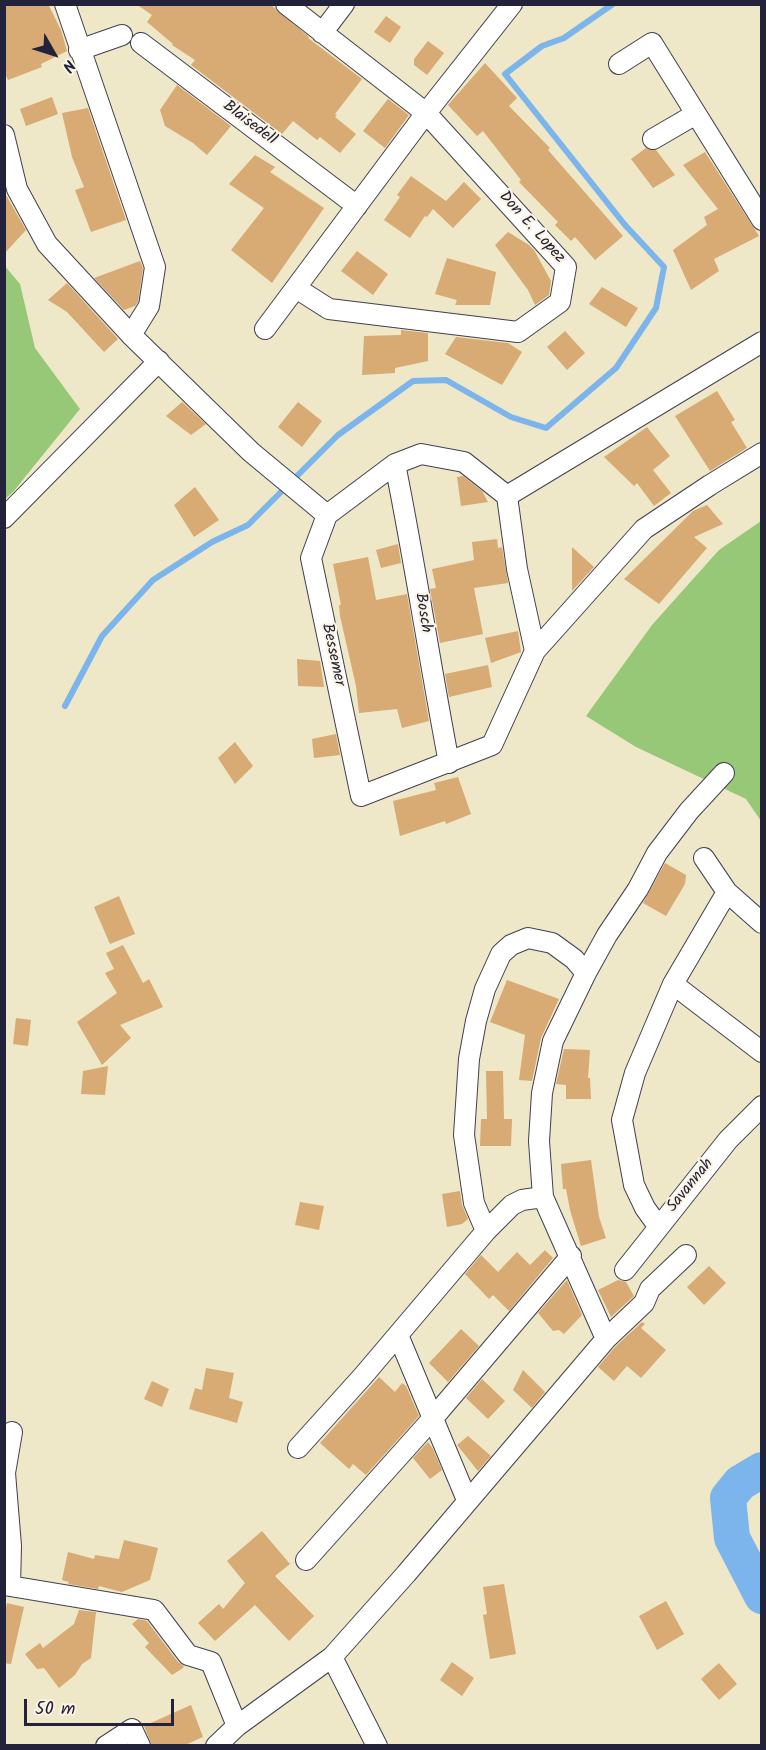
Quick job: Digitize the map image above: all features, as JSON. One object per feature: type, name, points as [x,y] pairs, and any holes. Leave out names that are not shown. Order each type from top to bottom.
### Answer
[{"type":"street","points":[[65,4],[155,267],[149,306],[131,335]]},
{"type":"street","name":"Don E. Lopez","points":[[286,4],[426,113],[567,267],[560,302],[518,332],[329,309],[296,288]]},
{"type":"street","points":[[322,33],[344,4]]},
{"type":"street","points":[[265,329],[426,113],[512,4]]},
{"type":"street","points":[[79,50],[122,35]]},
{"type":"street","name":"Blaisedell","points":[[141,43],[357,206]]},
{"type":"street","points":[[619,64],[652,43],[762,220]]},
{"type":"street","points":[[653,139],[696,114]]},
{"type":"street","points":[[4,135],[11,188],[47,244],[131,335],[251,452],[327,515],[395,464],[421,454],[464,462],[507,496],[517,569],[535,651]]},
{"type":"street","points":[[507,496],[762,342]]},
{"type":"street","points":[[4,518],[159,361]]},
{"type":"street","points":[[449,763],[492,745],[535,651],[644,530],[762,453]]},
{"type":"street","name":"Bosch","points":[[395,464],[449,763]]},
{"type":"street","name":"Bessemer","points":[[327,515],[311,558],[361,796],[449,763]]},
{"type":"street","points":[[606,1339],[543,1197],[539,1141],[542,1093],[552,1041],[607,935],[638,889],[657,854],[689,811],[724,773]]},
{"type":"street","points":[[704,858],[727,892],[762,923]]},
{"type":"street","points":[[658,1226],[645,1208],[634,1185],[622,1120],[635,1073],[673,984],[727,892]]},
{"type":"street","points":[[486,1231],[474,1203],[464,1135],[469,1059],[476,1021],[489,979],[501,954],[511,945],[528,938],[552,943],[574,959],[586,973]]},
{"type":"street","points":[[673,984],[762,1052]]},
{"type":"street","name":"Savannah","points":[[625,1270],[728,1140],[762,1106]]},
{"type":"street","points":[[298,1448],[486,1231],[512,1205],[522,1200],[543,1197]]},
{"type":"street","points":[[216,1746],[237,1725],[332,1657],[406,1574],[606,1339],[644,1303],[650,1290],[686,1255]]},
{"type":"street","points":[[306,1560],[434,1417],[571,1256]]},
{"type":"street","points":[[398,1335],[467,1500]]},
{"type":"street","points":[[12,1432],[5,1473],[11,1546],[7,1585],[154,1610],[188,1655],[211,1662],[237,1725]]},
{"type":"street","points":[[332,1657],[377,1746]]},
{"type":"street","points":[[106,1746],[132,1729],[140,1746]]},
{"type":"green space","points":[[4,265],[20,284],[35,348],[80,409],[5,499]]},
{"type":"green space","points":[[761,521],[761,821],[746,799],[636,747],[586,716],[652,625],[719,550]]},
{"type":"building","points":[[4,4],[48,4],[61,30],[67,51],[41,64],[42,67],[8,80],[4,71]]},
{"type":"building","points":[[136,4],[270,4],[308,38],[362,79],[335,114],[337,115],[335,117],[356,134],[340,153],[320,137],[317,140],[293,121],[282,134],[191,65],[195,60],[172,45],[147,22],[152,15]]},
{"type":"building","points":[[386,16],[401,27],[390,43],[374,32]]},
{"type":"building","points":[[428,41],[444,53],[427,75],[414,65],[414,59]]},
{"type":"building","points":[[485,63],[517,98],[509,106],[550,148],[548,150],[623,236],[595,260],[575,237],[571,241],[555,225],[558,222],[519,182],[521,180],[483,131],[477,136],[448,105]]},
{"type":"building","points":[[177,85],[231,126],[207,155],[193,143],[165,126],[160,110]]},
{"type":"building","points":[[52,97],[58,114],[26,126],[20,109]]},
{"type":"building","points":[[388,99],[409,115],[385,148],[363,131]]},
{"type":"building","points":[[88,108],[126,220],[91,232],[75,190],[84,187],[72,157],[62,113]]},
{"type":"building","points":[[646,148],[656,150],[675,175],[653,188],[631,159]]},
{"type":"building","points":[[705,152],[759,236],[714,259],[719,271],[691,290],[673,250],[707,225],[704,217],[718,209],[683,165]]},
{"type":"building","points":[[255,155],[275,167],[270,172],[324,208],[272,283],[231,250],[264,208],[229,184]]},
{"type":"building","points":[[411,176],[446,201],[464,182],[481,199],[453,228],[433,209],[427,217],[425,216],[410,238],[384,220],[400,197],[397,195]]},
{"type":"building","points":[[4,195],[26,230],[4,254]]},
{"type":"building","points":[[508,232],[534,250],[551,281],[549,295],[535,305],[528,290],[495,245]]},
{"type":"building","points":[[357,251],[388,274],[373,295],[341,271]]},
{"type":"building","points":[[447,258],[496,272],[490,305],[455,305],[457,300],[435,294]]},
{"type":"building","points":[[140,261],[143,268],[138,302],[135,306],[124,310],[94,278]]},
{"type":"building","points":[[67,283],[118,339],[104,352],[67,312],[48,300]]},
{"type":"building","points":[[602,287],[638,308],[626,327],[589,304]]},
{"type":"building","points":[[401,330],[428,333],[428,361],[395,368],[395,373],[362,375],[364,336],[401,335]]},
{"type":"building","points":[[565,331],[585,353],[567,370],[547,347]]},
{"type":"building","points":[[456,337],[508,343],[522,352],[502,385],[445,354]]},
{"type":"building","points":[[717,391],[735,420],[731,422],[747,448],[710,471],[675,416]]},
{"type":"building","points":[[182,402],[206,424],[191,435],[166,416]]},
{"type":"building","points":[[298,402],[322,421],[302,447],[278,427]]},
{"type":"building","points":[[647,427],[670,456],[653,470],[671,493],[654,506],[637,483],[634,486],[604,457]]},
{"type":"building","points":[[463,476],[482,491],[488,502],[461,506],[457,477]]},
{"type":"building","points":[[195,487],[219,520],[194,537],[174,505]]},
{"type":"building","points":[[707,505],[723,524],[694,537],[707,548],[659,604],[624,579],[693,511]]},
{"type":"building","points":[[497,539],[498,548],[502,547],[508,583],[474,588],[483,634],[440,643],[430,589],[436,588],[432,569],[474,560],[472,542]]},
{"type":"building","points":[[398,544],[401,563],[381,568],[376,550]]},
{"type":"building","points":[[572,547],[594,567],[572,591]]},
{"type":"building","points":[[368,557],[376,600],[407,594],[429,721],[402,728],[397,709],[359,713],[356,686],[340,616],[339,605],[341,605],[333,564]]},
{"type":"building","points":[[518,631],[521,652],[491,663],[485,638]]},
{"type":"building","points":[[297,659],[320,661],[324,687],[298,686]]},
{"type":"building","points":[[488,665],[492,687],[449,697],[445,674]]},
{"type":"building","points":[[336,734],[340,755],[314,758],[312,739]]},
{"type":"building","points":[[235,742],[253,766],[235,784],[218,758]]},
{"type":"building","points":[[458,777],[471,814],[446,824],[445,821],[400,836],[393,801],[436,790],[434,783]]},
{"type":"building","points":[[665,863],[686,875],[685,884],[666,916],[643,903]]},
{"type":"building","points":[[119,896],[135,934],[110,944],[94,907]]},
{"type":"building","points":[[123,945],[143,983],[149,979],[163,1007],[120,1025],[131,1038],[102,1065],[77,1022],[117,993],[105,973],[114,969],[106,953]]},
{"type":"building","points":[[507,980],[559,999],[541,1038],[532,1081],[519,1080],[525,1035],[490,1022]]},
{"type":"building","points":[[16,1018],[31,1020],[28,1046],[13,1044]]},
{"type":"building","points":[[564,1049],[590,1050],[588,1078],[590,1078],[591,1099],[566,1099],[566,1085],[556,1084]]},
{"type":"building","points":[[108,1066],[105,1095],[81,1094],[83,1071]]},
{"type":"building","points":[[486,1071],[503,1071],[504,1119],[512,1119],[511,1146],[480,1146],[481,1119],[487,1119]]},
{"type":"building","points":[[591,1160],[599,1217],[606,1238],[581,1246],[566,1189],[563,1189],[561,1164]]},
{"type":"building","points":[[460,1191],[462,1205],[468,1219],[462,1224],[447,1227],[442,1194]]},
{"type":"building","points":[[300,1202],[324,1206],[319,1230],[295,1225]]},
{"type":"building","points":[[545,1250],[553,1258],[509,1311],[493,1295],[489,1299],[465,1274],[481,1255],[498,1272],[517,1252],[530,1265]]},
{"type":"building","points":[[709,1266],[726,1283],[704,1305],[687,1287]]},
{"type":"building","points":[[567,1280],[582,1315],[564,1334],[559,1330],[553,1331],[538,1313]]},
{"type":"building","points":[[618,1280],[626,1282],[634,1296],[611,1317],[598,1290]]},
{"type":"building","points":[[642,1322],[645,1324],[641,1328],[666,1350],[641,1378],[627,1366],[614,1381],[598,1367],[615,1347]]},
{"type":"building","points":[[461,1329],[479,1346],[448,1382],[429,1363]]},
{"type":"building","points":[[206,1368],[234,1373],[229,1398],[243,1402],[237,1423],[189,1409],[195,1388],[202,1390]]},
{"type":"building","points":[[523,1370],[545,1392],[532,1408],[513,1390]]},
{"type":"building","points":[[379,1377],[395,1392],[402,1383],[406,1386],[419,1416],[366,1475],[353,1464],[349,1469],[320,1443]]},
{"type":"building","points":[[482,1379],[505,1401],[488,1419],[466,1398]]},
{"type":"building","points":[[152,1381],[169,1389],[162,1407],[144,1399]]},
{"type":"building","points":[[468,1436],[491,1456],[478,1471],[457,1445]]},
{"type":"building","points":[[428,1442],[442,1470],[430,1479],[413,1458]]},
{"type":"building","points":[[262,1531],[290,1564],[275,1576],[314,1616],[289,1641],[255,1605],[215,1641],[198,1623],[219,1604],[223,1609],[245,1583],[227,1561]]},
{"type":"building","points":[[124,1540],[158,1548],[150,1580],[122,1592],[99,1586],[98,1589],[68,1584],[69,1582],[62,1580],[68,1552],[94,1559],[95,1555],[119,1559]]},
{"type":"building","points":[[504,1584],[516,1654],[490,1659],[483,1615],[487,1614],[483,1587]]},
{"type":"building","points":[[666,1601],[684,1634],[657,1650],[639,1616]]},
{"type":"building","points":[[7,1603],[24,1607],[11,1664],[4,1663],[4,1616]]},
{"type":"building","points":[[79,1610],[96,1612],[91,1658],[59,1688],[44,1668],[37,1669],[25,1654],[40,1643],[43,1648],[74,1624]]},
{"type":"building","points":[[138,1619],[147,1621],[178,1662],[184,1666],[183,1668],[172,1675],[145,1647],[149,1643],[132,1624]]},
{"type":"building","points":[[452,1662],[474,1678],[462,1696],[440,1680]]},
{"type":"building","points":[[719,1663],[737,1684],[719,1700],[701,1679]]},
{"type":"building","points":[[191,1705],[203,1737],[183,1746],[152,1746],[144,1726]]},
{"type":"waterway","points":[[65,706],[102,636],[153,580],[212,542],[248,525],[338,435],[413,381],[446,380],[511,417],[546,428],[616,368],[656,308],[664,267],[625,225],[505,74],[542,46],[564,38],[613,4]]},
{"type":"waterway","points":[[762,1470],[740,1483],[728,1498],[732,1538],[762,1596]]}]
